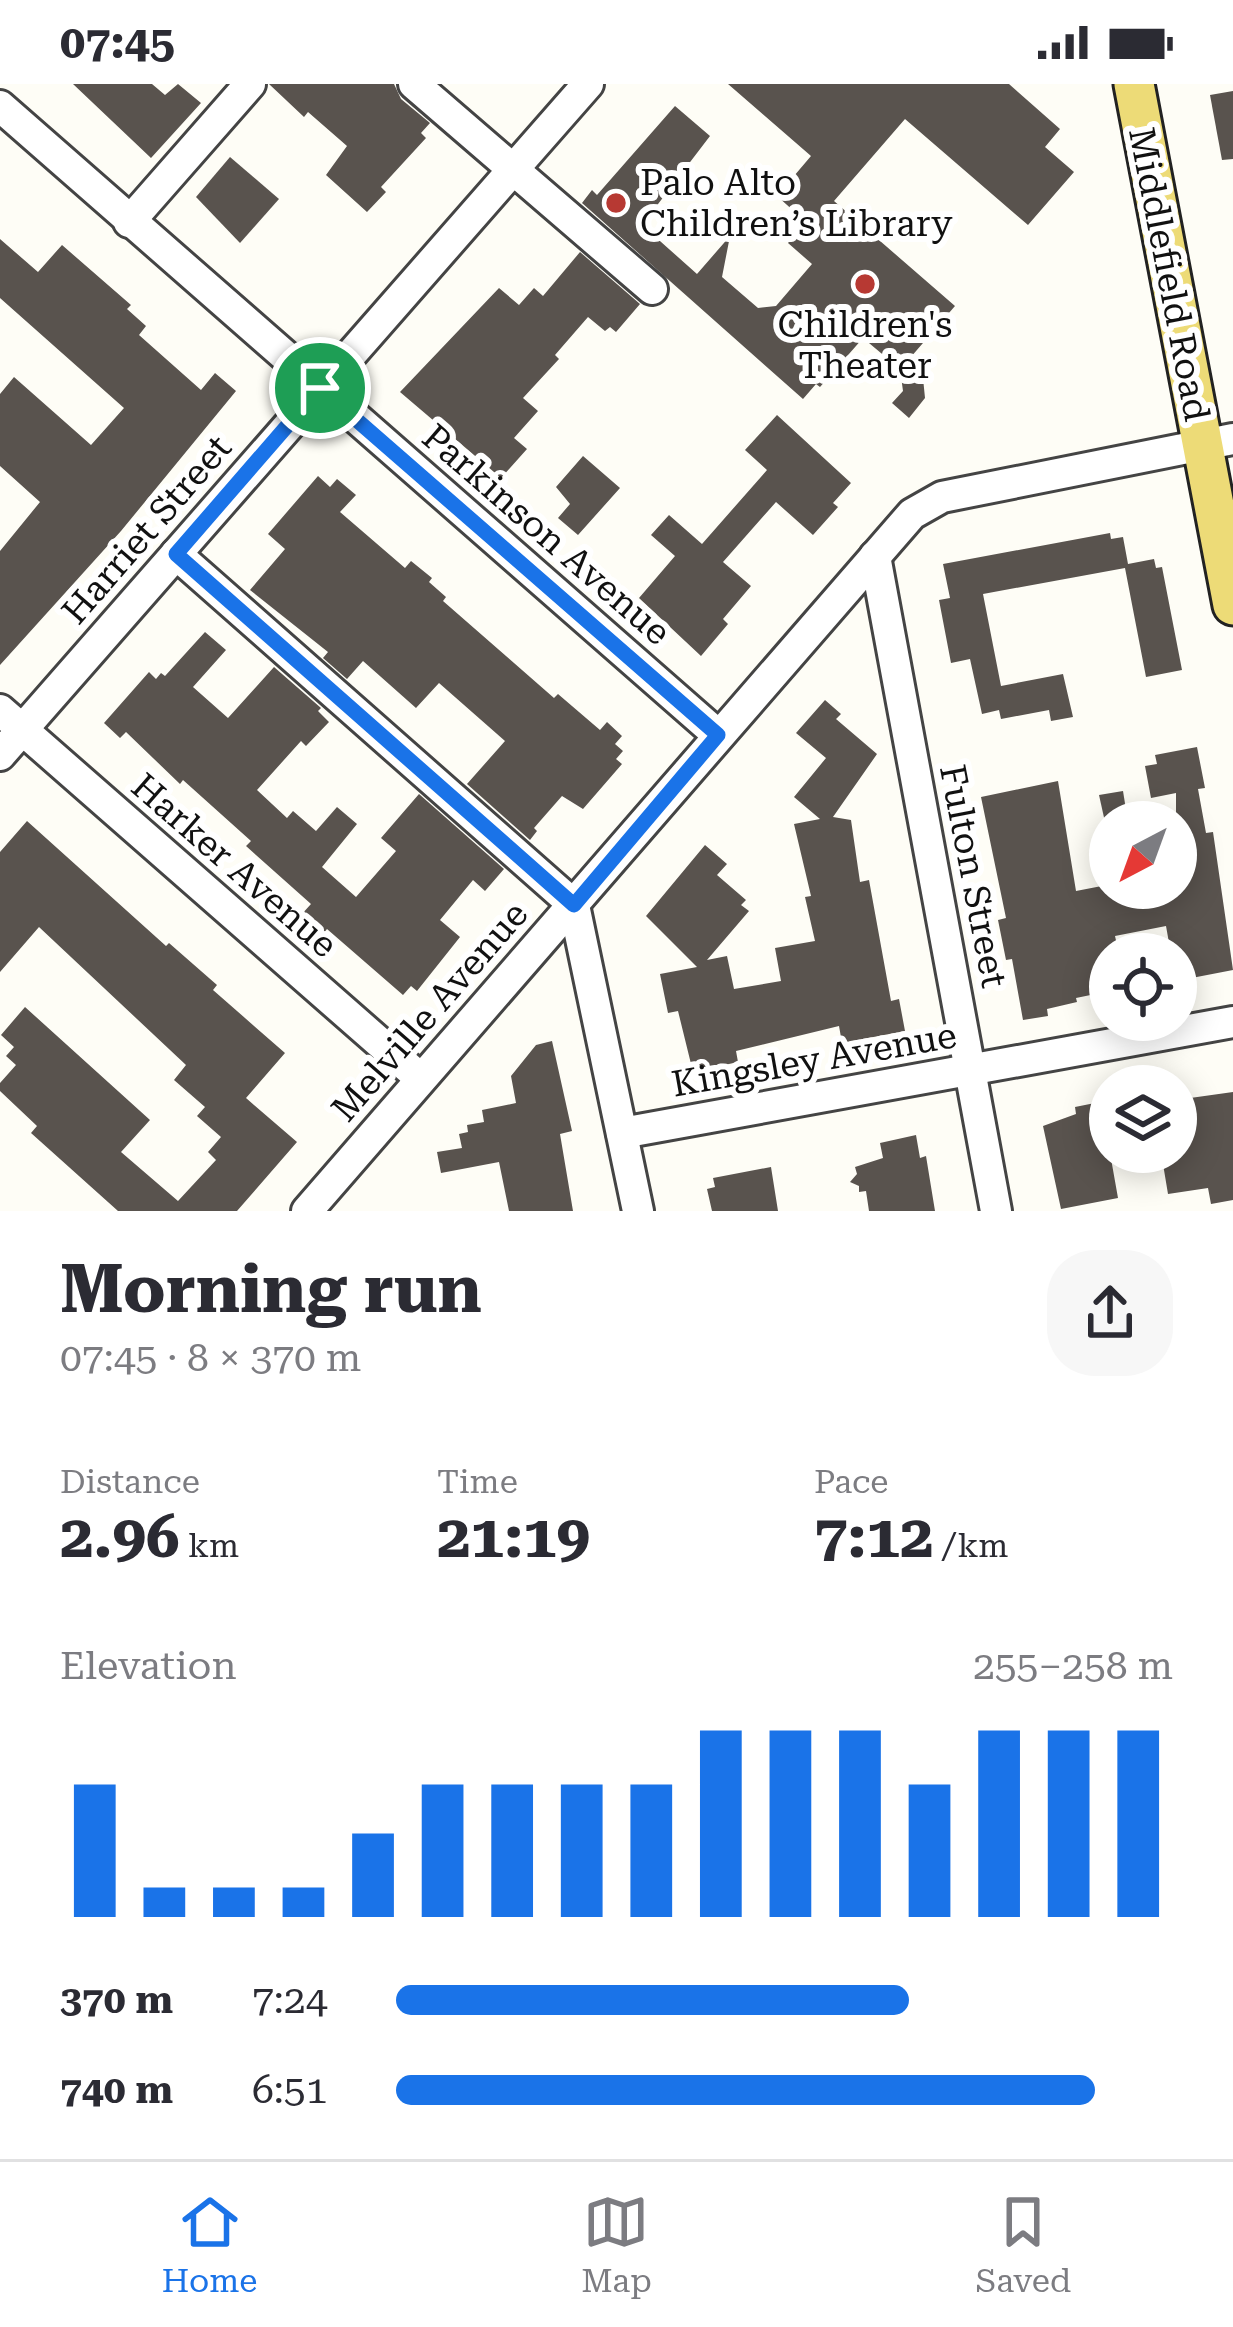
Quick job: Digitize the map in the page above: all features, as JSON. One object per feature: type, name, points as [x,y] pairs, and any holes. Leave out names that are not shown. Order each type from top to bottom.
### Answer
[{"type":"main road","name":"Middlefield Road","points":[[1134,84],[1218,442],[1233,605]]},
{"type":"street","points":[[128,222],[250,84]]},
{"type":"street","points":[[414,84],[652,289]]},
{"type":"street","name":"Harriet Street","points":[[0,755],[11,720],[176,554],[588,84]]},
{"type":"street","name":"Parkinson Avenue","points":[[0,106],[718,735]]},
{"type":"street","name":"Melville Avenue","points":[[307,1211],[912,514],[942,497],[1218,442]]},
{"type":"street","points":[[176,554],[574,905],[638,1211]]},
{"type":"street","name":"Fulton Street","points":[[875,556],[996,1211]]},
{"type":"street","name":"Harker Avenue","points":[[11,720],[420,1078]]},
{"type":"street","name":"Kingsley Avenue","points":[[622,1133],[1233,1022]]},
{"type":"building","points":[[73,84],[152,84],[165,95],[178,84],[201,103],[151,158]]},
{"type":"building","points":[[269,84],[394,84],[401,99],[430,123],[421,133],[426,138],[381,187],[386,192],[367,212],[326,175],[347,146],[308,112],[304,117]]},
{"type":"building","points":[[728,84],[1009,84],[1060,129],[1045,147],[1074,172],[1028,225],[905,119],[834,201],[955,306],[910,358],[922,368],[925,398],[909,418],[892,403],[903,391],[900,369],[863,338],[820,387],[816,384],[803,399],[582,203],[592,190],[597,195],[675,106],[710,136],[642,225],[697,274],[730,236],[722,277],[758,308],[776,306],[812,264],[788,243],[806,222],[777,196],[811,156]]},
{"type":"building","points":[[1233,91],[1233,159],[1222,160],[1210,95]]},
{"type":"building","points":[[230,157],[279,199],[240,243],[196,197]]},
{"type":"building","points":[[0,239],[38,272],[62,245],[131,305],[127,309],[146,326],[139,335],[201,390],[215,373],[236,391],[121,531],[0,665],[0,551],[40,502],[0,466],[0,394],[14,377],[91,445],[124,408],[0,298]]},
{"type":"building","points":[[580,252],[640,304],[616,332],[610,327],[605,331],[588,317],[555,355],[559,359],[523,398],[538,411],[514,438],[527,449],[501,478],[400,392],[499,288],[519,305],[534,288],[543,296]]},
{"type":"building","points":[[777,415],[851,483],[833,503],[838,507],[813,535],[776,502],[723,562],[751,586],[723,619],[728,624],[701,656],[639,598],[675,556],[651,535],[669,515],[702,544],[767,470],[745,450]]},
{"type":"building","points":[[583,456],[620,488],[578,535],[558,518],[570,504],[556,487]]},
{"type":"building","points":[[318,476],[330,487],[337,479],[356,495],[340,512],[405,568],[411,561],[432,578],[429,582],[446,597],[443,601],[554,698],[558,694],[600,730],[607,722],[622,736],[615,744],[623,751],[616,759],[622,764],[583,809],[562,796],[534,828],[537,831],[530,840],[467,784],[505,741],[439,683],[416,708],[363,661],[347,679],[323,658],[328,652],[250,590],[285,549],[268,534]]},
{"type":"building","points":[[1110,533],[1111,539],[1123,537],[1128,564],[1154,559],[1156,568],[1162,567],[1182,670],[1146,677],[1125,568],[983,594],[1001,686],[1063,674],[1073,717],[1051,721],[1049,710],[1001,719],[999,710],[982,714],[970,659],[951,663],[939,600],[950,598],[943,564]]},
{"type":"building","points":[[205,632],[226,650],[193,687],[228,718],[274,667],[321,708],[318,711],[329,722],[306,746],[301,741],[257,790],[287,818],[293,811],[316,831],[337,807],[357,824],[322,867],[356,897],[396,851],[381,838],[419,794],[504,869],[485,891],[473,880],[440,920],[460,937],[417,991],[411,986],[403,995],[327,929],[323,934],[301,915],[311,904],[246,846],[251,841],[183,780],[180,784],[126,732],[120,738],[104,723],[149,672],[156,679],[161,673],[165,676]]},
{"type":"building","points":[[825,700],[841,714],[836,719],[877,754],[833,817],[851,820],[860,882],[869,880],[891,1001],[899,999],[905,1031],[842,1043],[839,1026],[736,1051],[738,1062],[693,1072],[678,1011],[668,1013],[660,974],[697,967],[646,916],[705,845],[727,864],[717,875],[746,900],[741,905],[749,911],[707,960],[727,956],[734,989],[781,981],[775,948],[815,941],[805,897],[811,896],[794,824],[820,819],[794,797],[826,758],[796,733]]},
{"type":"building","points":[[1197,747],[1205,788],[1198,789],[1206,833],[1213,832],[1233,970],[1197,977],[1197,933],[1167,933],[1166,926],[1130,933],[1089,933],[1089,995],[1047,1009],[1048,1016],[1023,1020],[1012,959],[1006,960],[998,920],[1006,918],[981,797],[1058,781],[1076,891],[1089,888],[1089,909],[1197,909],[1197,801],[1176,801],[1176,793],[1151,798],[1145,766],[1157,764],[1155,755]]},
{"type":"building","points":[[1123,791],[1125,801],[1100,801],[1099,795]]},
{"type":"building","points":[[27,821],[166,946],[169,943],[217,985],[213,990],[285,1053],[246,1098],[297,1142],[237,1211],[118,1211],[31,1133],[37,1126],[0,1091],[0,1083],[16,1065],[6,1056],[14,1047],[1,1035],[25,1007],[150,1120],[121,1152],[178,1201],[216,1160],[208,1152],[221,1137],[197,1116],[205,1107],[174,1080],[186,1065],[39,927],[0,972],[0,852]]},
{"type":"building","points":[[552,1041],[572,1131],[560,1134],[573,1211],[509,1211],[499,1162],[441,1173],[437,1152],[462,1148],[459,1134],[468,1132],[467,1125],[484,1122],[482,1110],[516,1103],[511,1076],[536,1045]]},
{"type":"building","points":[[1233,1092],[1233,1200],[1211,1204],[1208,1188],[1168,1194],[1164,1173],[1197,1173],[1197,1097]]},
{"type":"building","points":[[1089,1104],[1089,1173],[1114,1173],[1118,1198],[1061,1209],[1043,1126],[1076,1114],[1075,1107]]},
{"type":"building","points":[[916,1135],[920,1158],[926,1156],[935,1211],[869,1211],[866,1191],[859,1192],[859,1186],[850,1182],[857,1174],[855,1167],[883,1158],[880,1143]]},
{"type":"building","points":[[771,1167],[778,1211],[712,1211],[707,1189],[715,1187],[713,1178]]},
{"type":"place","name":"Palo Alto Children’s Library","points":[[616,203]]},
{"type":"place","name":"Children's Theater","points":[[865,284]]},
{"type":"route","points":[[320,388],[718,735],[574,905],[176,554],[320,388]]}]
